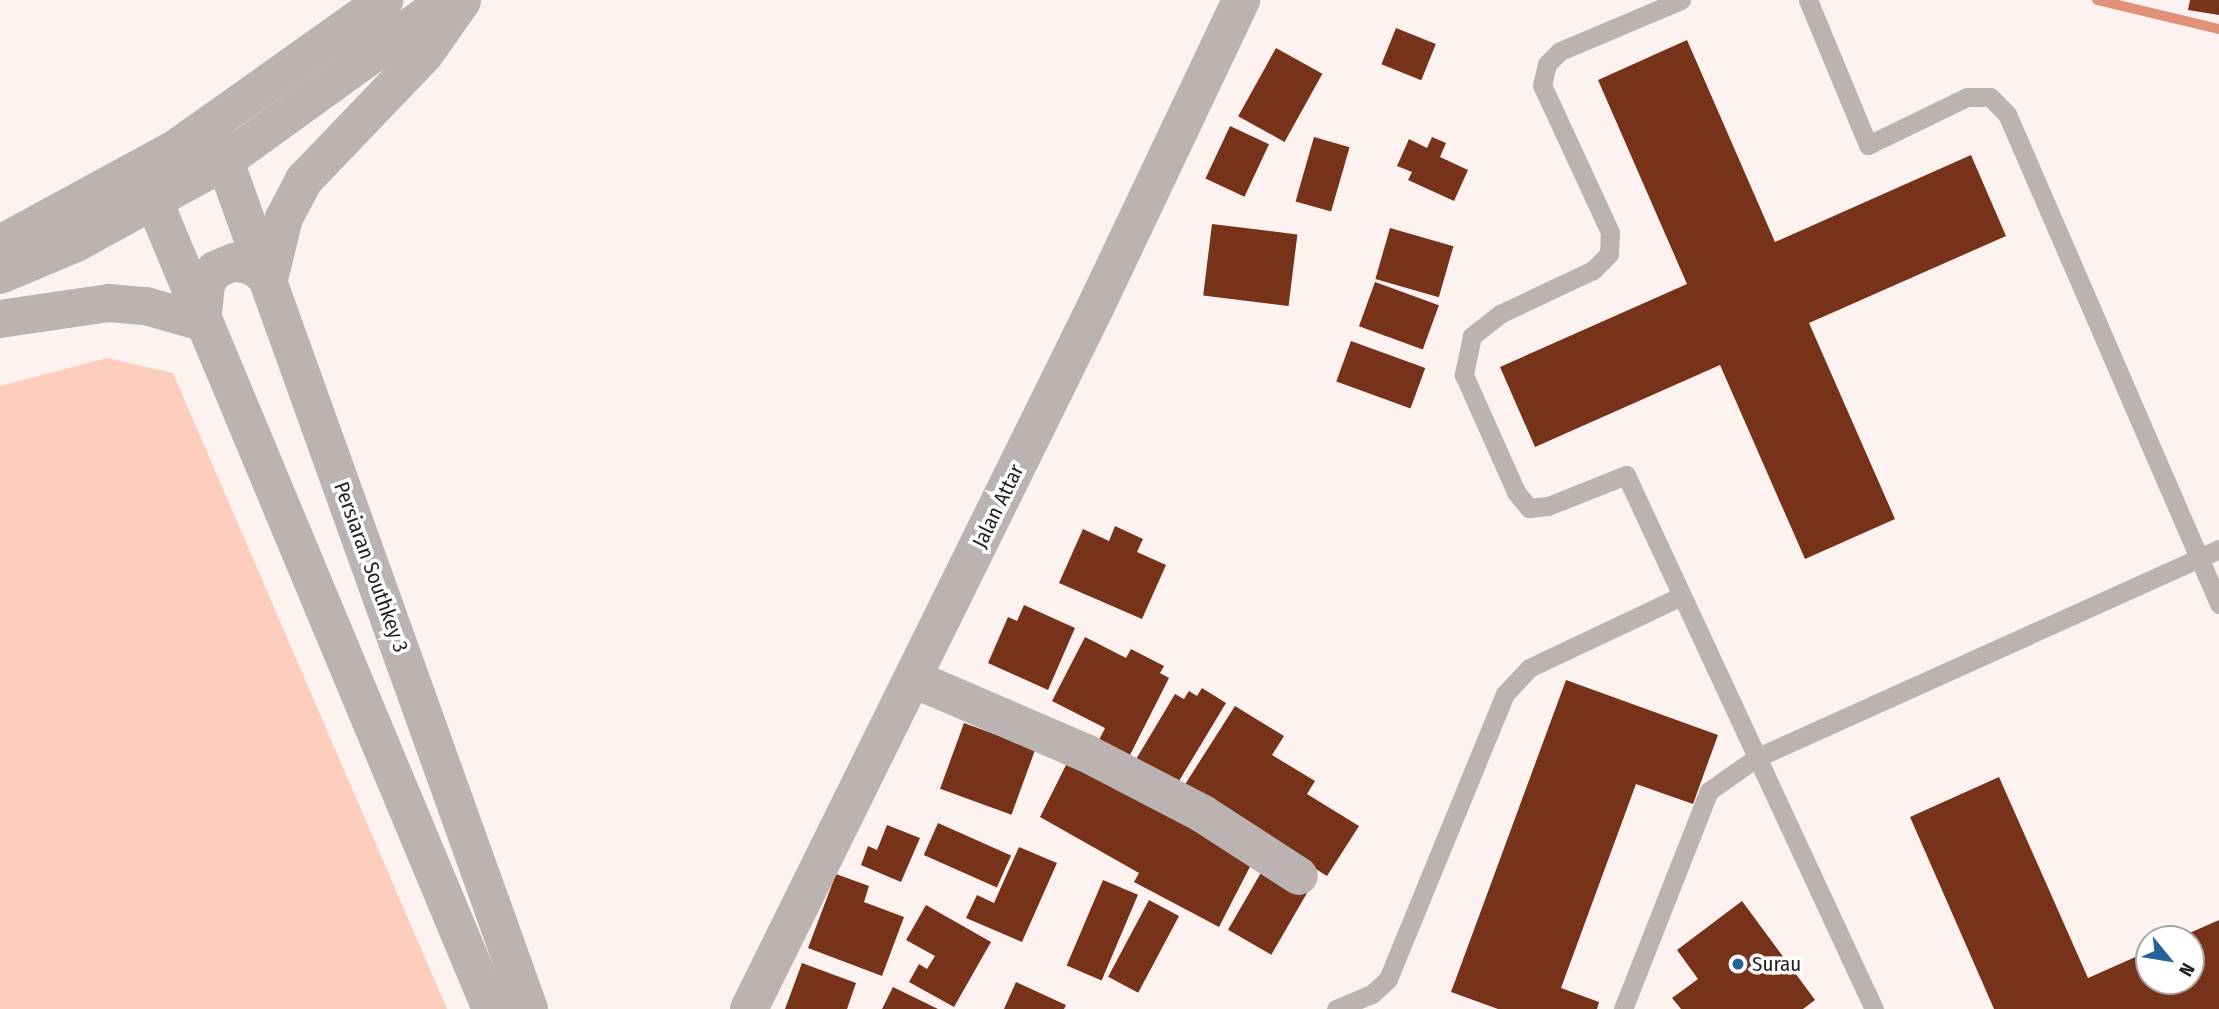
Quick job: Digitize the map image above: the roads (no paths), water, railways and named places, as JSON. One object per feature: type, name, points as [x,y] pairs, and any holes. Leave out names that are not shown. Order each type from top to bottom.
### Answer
[{"type":"street","points":[[0,275],[76,243],[148,186],[212,125],[385,0]]},
{"type":"street","points":[[0,244],[148,186],[222,163],[447,0]]},
{"type":"street","points":[[202,322],[206,283],[215,270],[233,262],[251,266],[269,279],[284,218],[304,180],[424,55],[463,0]]},
{"type":"street","name":"Jalan Attar","points":[[749,1009],[914,679],[1241,0]]},
{"type":"street","name":"Persiaran Southkey 3","points":[[212,125],[222,163],[269,279],[529,1009]]},
{"type":"street","points":[[148,186],[202,322],[491,1009]]},
{"type":"street","points":[[0,319],[109,303],[146,306],[202,322]]},
{"type":"street","points":[[914,679],[1086,753],[1203,814],[1298,876]]},
{"type":"lane","points":[[1681,0],[1560,51],[1546,64],[1542,85],[1610,232],[1609,254],[1593,270],[1490,321],[1472,336],[1464,375],[1516,492],[1529,508],[1548,506],[1626,475],[1679,597],[1874,1009]]},
{"type":"lane","points":[[1808,0],[1868,145],[1967,97],[1990,97],[2007,114],[2219,604]]},
{"type":"lane","points":[[1623,1009],[1709,791],[1756,758],[2198,556],[2219,549]]},
{"type":"lane","points":[[1336,1009],[1375,1002],[1388,979],[1505,694],[1529,668],[1679,597]]},
{"type":"waterway","points":[[2097,0],[2219,29]]},
{"type":"place","name":"Surau","points":[[1738,964]]}]
